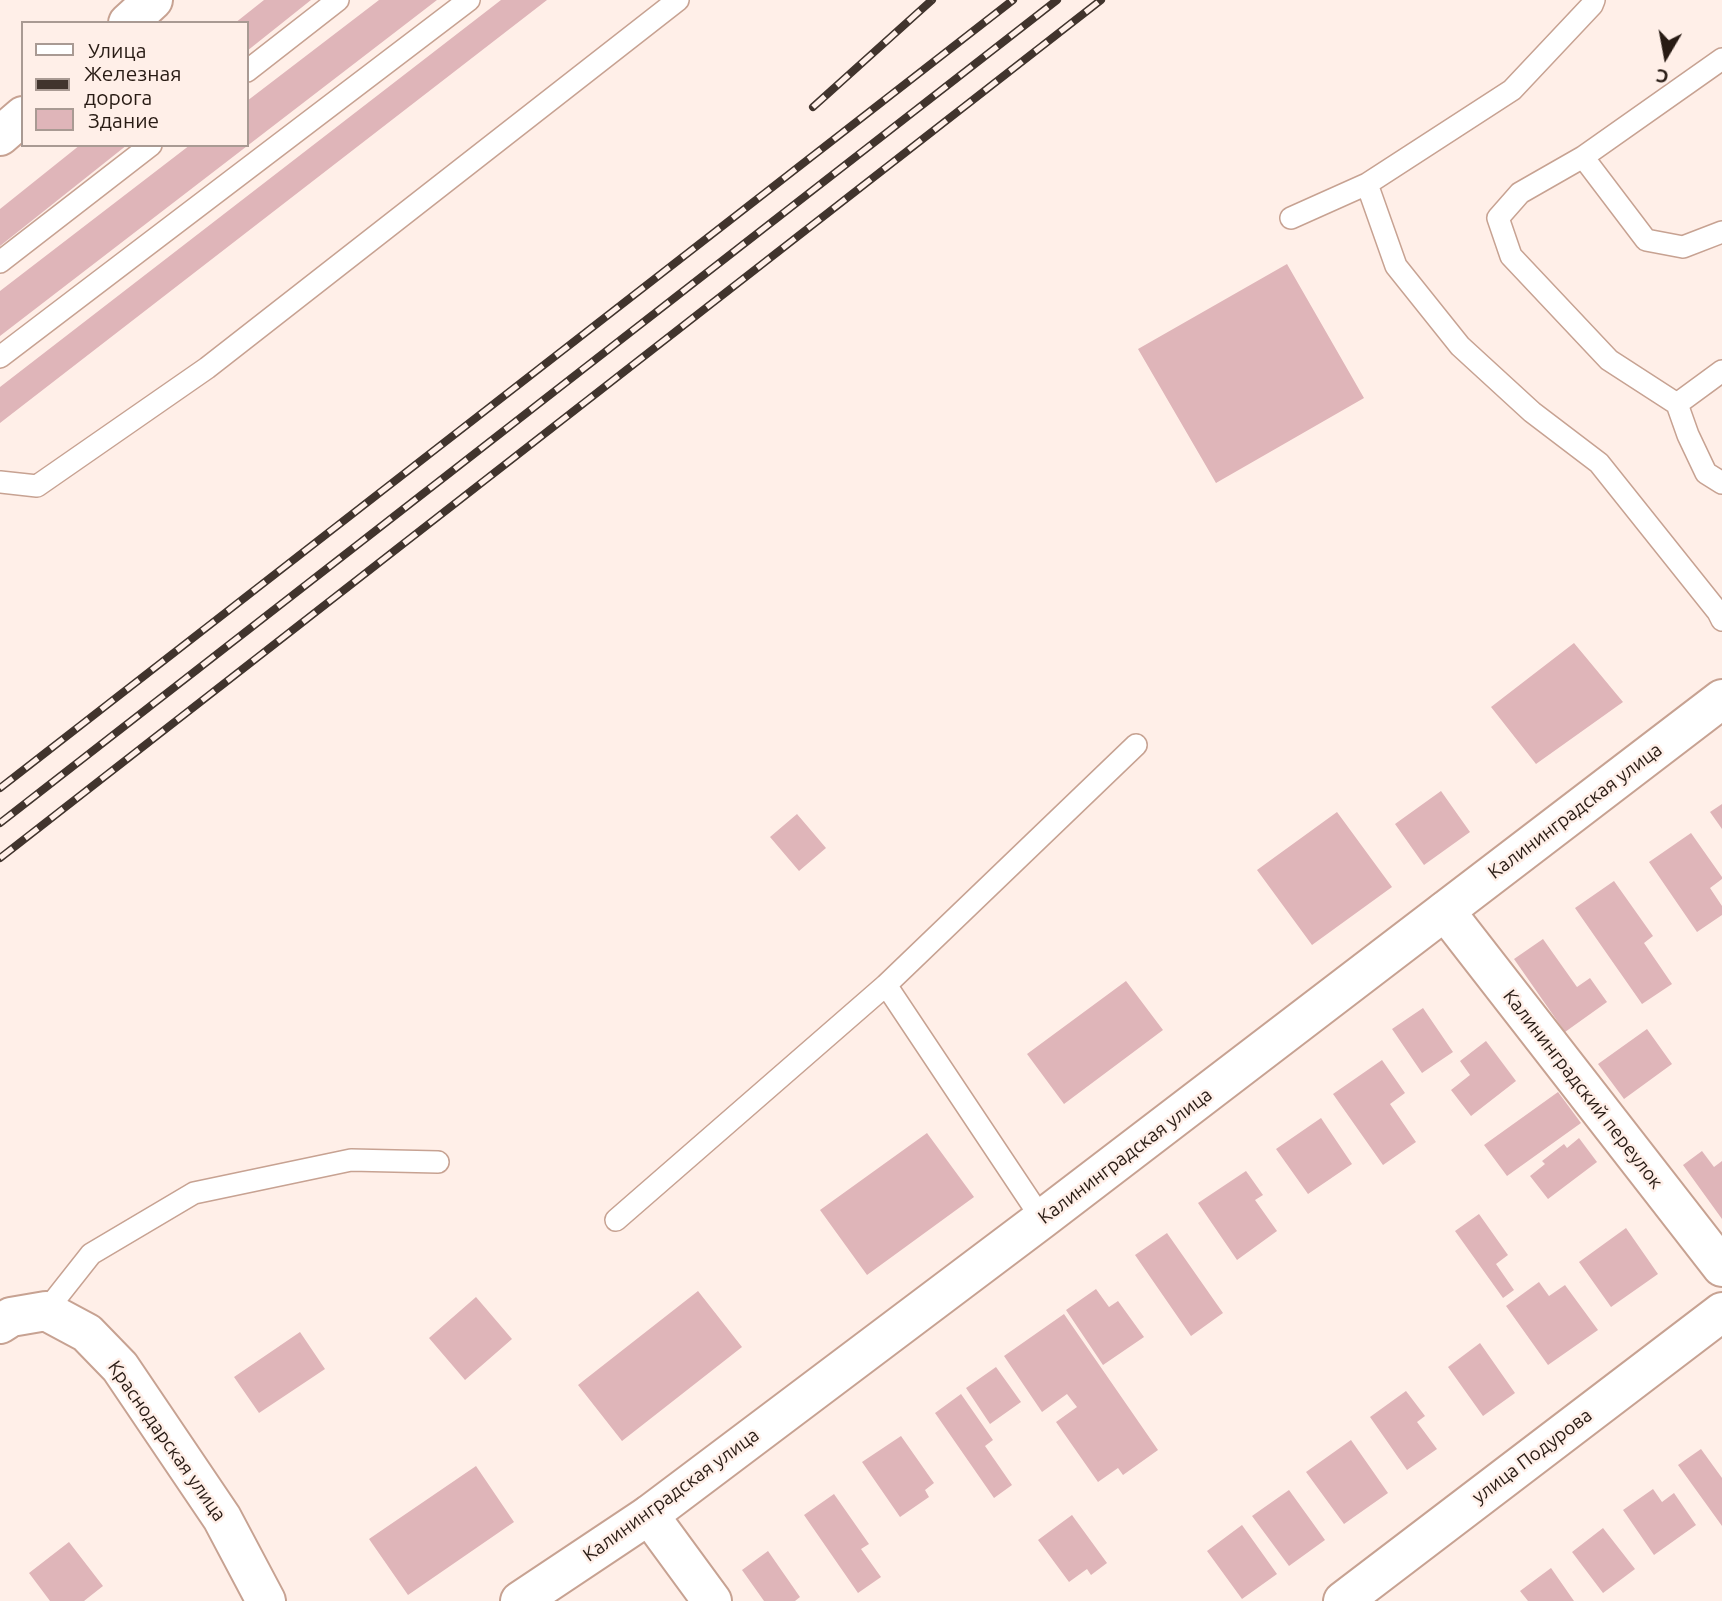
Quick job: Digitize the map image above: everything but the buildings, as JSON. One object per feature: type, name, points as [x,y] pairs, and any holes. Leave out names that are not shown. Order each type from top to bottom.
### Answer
[{"type":"street","points":[[130,21],[153,0]]},
{"type":"street","points":[[0,136],[21,118]]},
{"type":"street","name":"Калининградская улица","points":[[520,1601],[649,1515],[1042,1219],[1722,699]]},
{"type":"street","name":"Калининградский переулок","points":[[1445,911],[1722,1267]]},
{"type":"street","points":[[0,1324],[11,1317],[46,1311]]},
{"type":"street","name":"Краснодарская улица","points":[[46,1311],[87,1333],[120,1367],[222,1518],[266,1601]]},
{"type":"street","name":"улица Подурова","points":[[1343,1601],[1722,1312]]},
{"type":"street","points":[[649,1515],[712,1601]]},
{"type":"lane","points":[[248,70],[338,0]]},
{"type":"lane","points":[[0,357],[469,0]]},
{"type":"lane","points":[[0,482],[37,486],[207,368],[678,0]]},
{"type":"lane","points":[[1291,218],[1367,184],[1512,90],[1594,0]]},
{"type":"lane","points":[[1722,59],[1583,158],[1520,193],[1498,218],[1511,256],[1609,360],[1677,404],[1706,473],[1722,483]]},
{"type":"lane","points":[[0,262],[148,147]]},
{"type":"lane","points":[[1583,158],[1646,240],[1684,247],[1722,232]]},
{"type":"lane","points":[[1367,184],[1396,266],[1460,346],[1532,412],[1600,463],[1722,620]]},
{"type":"lane","points":[[1677,404],[1722,371]]},
{"type":"lane","points":[[616,1220],[886,985],[1136,745]]},
{"type":"lane","points":[[886,985],[1042,1219]]},
{"type":"lane","points":[[46,1311],[90,1254],[194,1193],[351,1160],[438,1162]]},
{"type":"railway","points":[[813,107],[932,0]]},
{"type":"railway","points":[[0,788],[1013,0]]},
{"type":"railway","points":[[0,823],[1057,0]]},
{"type":"railway","points":[[0,858],[1101,0]]}]
